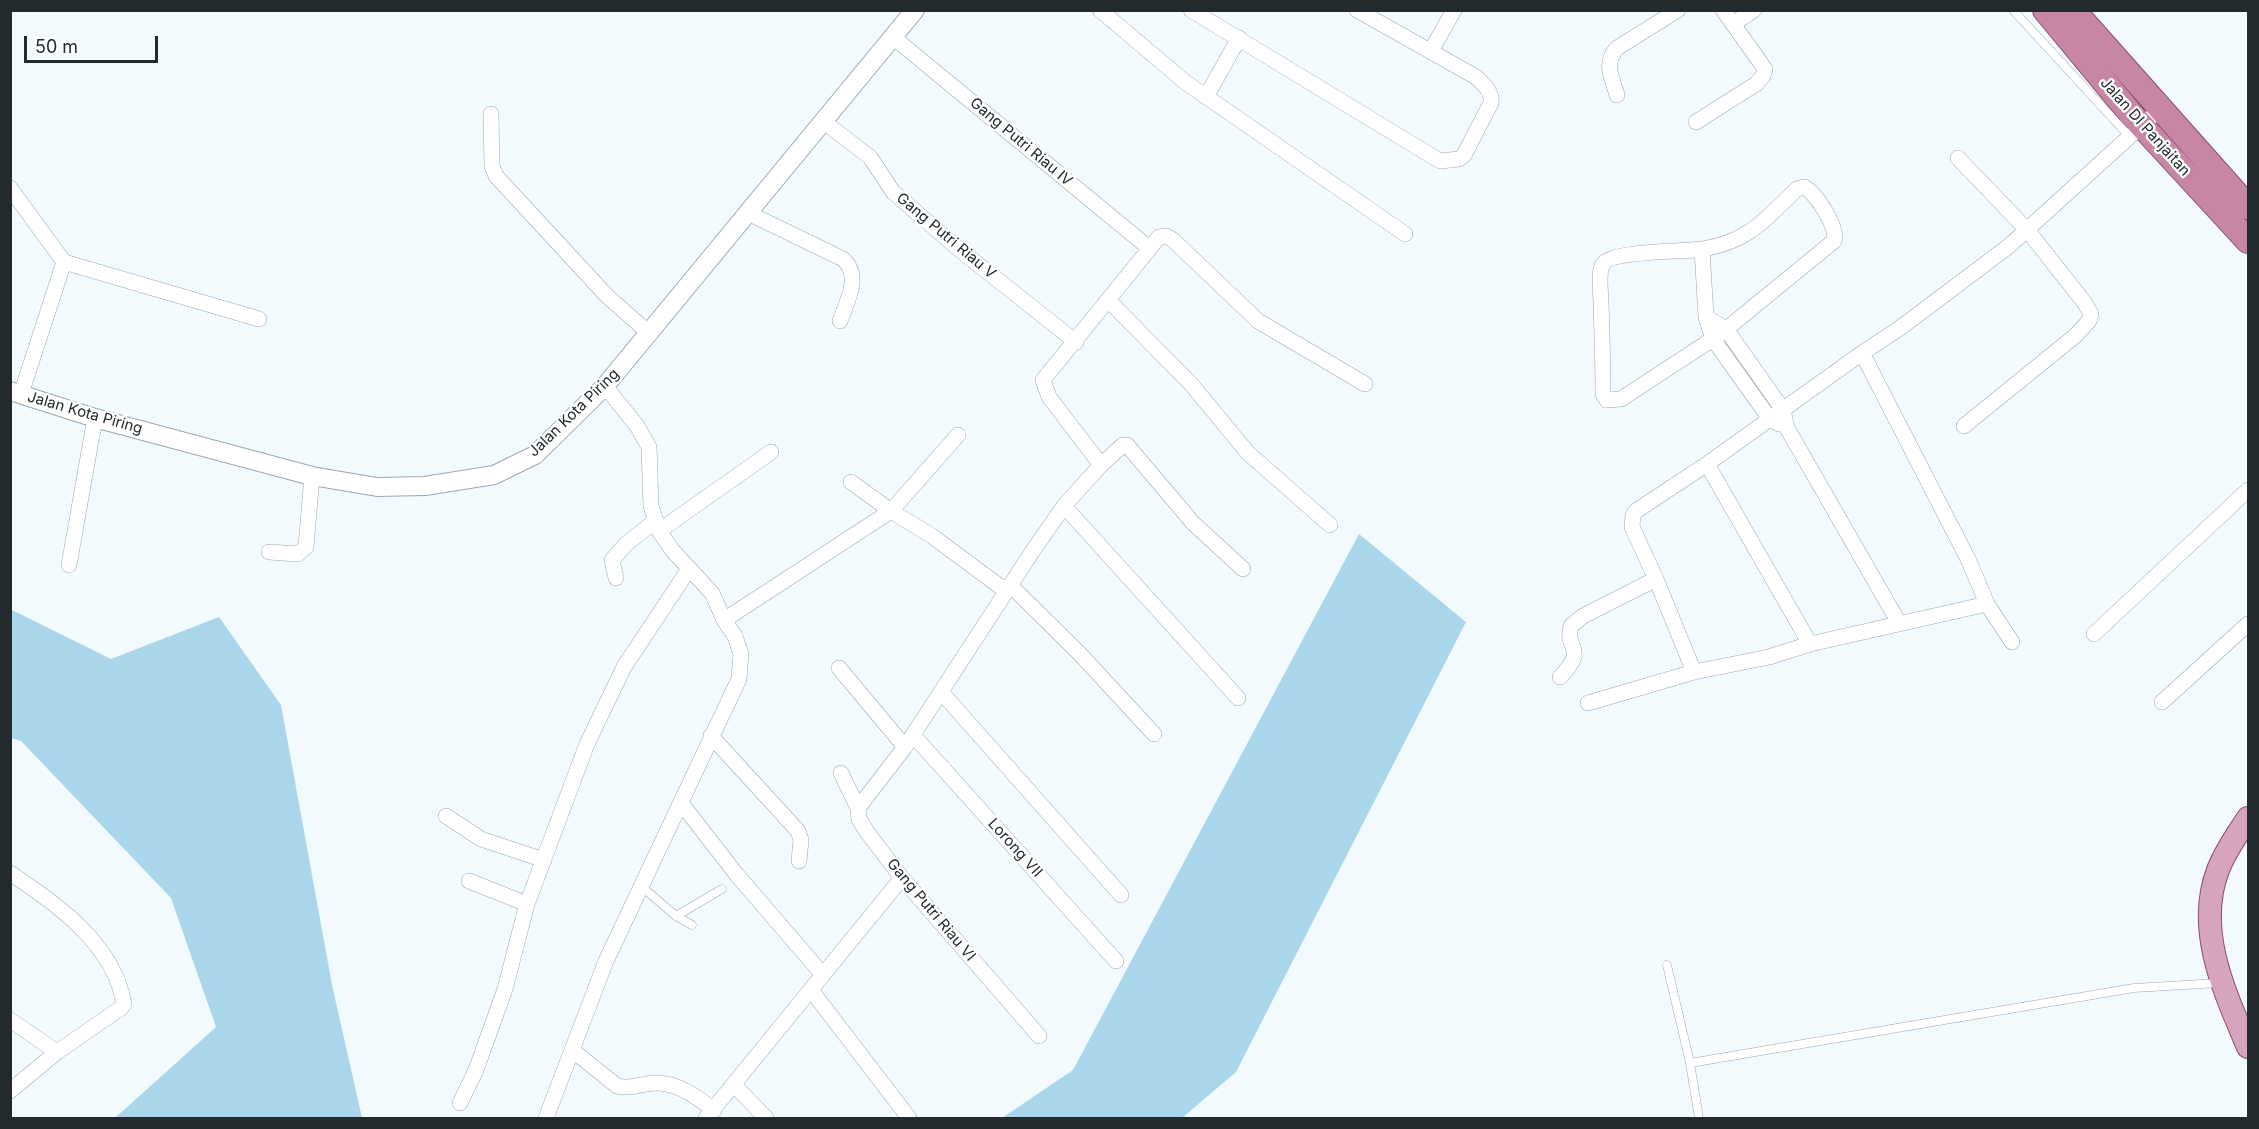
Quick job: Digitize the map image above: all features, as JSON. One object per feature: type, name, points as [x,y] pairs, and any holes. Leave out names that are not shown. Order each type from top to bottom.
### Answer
[{"type":"highway","name":"Jalan DI Panjaitan","points":[[2045,10],[2160,109],[2248,207]]},
{"type":"highway","name":"Jalan DI Panjaitan","points":[[2073,10],[2135,131],[2248,241]]},
{"type":"main road","points":[[2248,819],[2217,870],[2212,891],[2211,935],[2221,983],[2248,1047]]},
{"type":"street","name":"Jalan Kota Piring","points":[[16,393],[94,418],[312,476],[377,487],[425,486],[494,475],[535,455],[605,386],[915,10]]},
{"type":"street","points":[[1100,10],[1185,82],[1405,234]]},
{"type":"street","points":[[1191,10],[1440,161],[1460,159],[1492,98],[1488,90],[1476,77],[1357,10]]},
{"type":"street","points":[[1431,51],[1454,10]]},
{"type":"street","points":[[1617,95],[1609,66],[1611,55],[1617,48],[1678,10]]},
{"type":"street","points":[[1696,122],[1756,84],[1763,76],[1765,69],[1723,10]]},
{"type":"street","points":[[1734,24],[1754,10]]},
{"type":"street","name":"Gang Putri Riau IV","points":[[893,37],[1149,248]]},
{"type":"street","points":[[1206,97],[1239,39]]},
{"type":"street","points":[[1694,672],[1632,527],[1633,515],[1647,502],[1707,464],[1900,328],[2028,231],[2160,109]]},
{"type":"street","points":[[491,114],[492,166],[496,176],[608,296],[650,334]]},
{"type":"street","name":"Gang Putri Riau V","points":[[824,123],[870,156],[893,192],[901,199],[960,250],[1076,342]]},
{"type":"street","points":[[1958,158],[2028,231],[2091,314],[2089,321],[2075,336],[1964,426]]},
{"type":"street","points":[[1804,187],[1812,192],[1836,231],[1834,242],[1822,253],[1713,339],[1621,399],[1607,400],[1603,394],[1602,265],[1612,257],[1702,249],[1748,235],[1797,189],[1804,187]]},
{"type":"street","points":[[10,188],[64,262],[259,319]]},
{"type":"street","points":[[748,213],[843,259],[848,264],[853,279],[840,321]]},
{"type":"street","points":[[1101,465],[1049,397],[1043,385],[1046,375],[1076,342],[1159,237],[1166,236],[1173,240],[1258,321],[1365,384]]},
{"type":"street","points":[[1702,249],[1706,317],[1713,339],[1787,428],[1899,623]]},
{"type":"street","points":[[16,393],[64,262]]},
{"type":"street","points":[[1108,300],[1191,384],[1248,453],[1330,525]]},
{"type":"street","points":[[1706,317],[1726,329],[1776,414]]},
{"type":"street","points":[[1862,353],[1972,569],[1987,604],[2012,642]]},
{"type":"street","points":[[546,1119],[606,961],[739,679],[741,654],[735,636],[724,620],[712,594],[689,569],[657,526],[651,506],[650,447],[637,426],[605,386]]},
{"type":"street","points":[[69,565],[94,418]]},
{"type":"street","points":[[724,620],[891,511],[958,435]]},
{"type":"street","points":[[858,807],[909,741],[942,693],[1008,588],[1064,506],[1101,465],[1123,445],[1127,445],[1193,523],[1243,569]]},
{"type":"street","points":[[616,578],[612,560],[626,544],[771,452]]},
{"type":"street","points":[[1707,464],[1810,644]]},
{"type":"street","points":[[269,552],[298,554],[306,547],[312,476]]},
{"type":"street","points":[[851,482],[1008,588],[1080,654],[1154,734]]},
{"type":"street","points":[[2094,634],[2248,490]]},
{"type":"street","points":[[1064,506],[1238,698]]},
{"type":"street","points":[[460,1103],[476,1070],[505,989],[527,904],[587,744],[624,667],[689,569]]},
{"type":"street","points":[[1560,677],[1574,659],[1575,648],[1570,634],[1571,626],[1583,616],[1656,579]]},
{"type":"street","points":[[1588,703],[1694,672],[1769,657],[1810,644],[1987,604]]},
{"type":"street","points":[[2162,702],[2248,624]]},
{"type":"street","name":"Lorong VII","points":[[839,668],[1116,961]]},
{"type":"street","points":[[942,693],[1121,895]]},
{"type":"street","points":[[711,736],[798,831],[801,840],[799,861]]},
{"type":"street","name":"Gang Putri Riau VI","points":[[841,773],[858,807],[859,819],[867,832],[902,878],[1039,1036]]},
{"type":"street","points":[[681,802],[737,875],[824,975]]},
{"type":"street","points":[[446,816],[481,838],[544,860]]},
{"type":"street","points":[[10,873],[51,900],[88,935],[116,977],[124,1004],[57,1052],[10,1091]]},
{"type":"street","points":[[572,1050],[617,1086],[626,1088],[663,1084],[691,1094],[710,1114],[902,878]]},
{"type":"street","points":[[469,881],[527,904]]},
{"type":"street","points":[[811,990],[909,1119]]},
{"type":"street","points":[[10,1020],[57,1052]]},
{"type":"street","points":[[734,1085],[766,1119]]},
{"type":"lane","points":[[2013,10],[2135,131]]},
{"type":"lane","points":[[641,886],[676,916],[692,924]]},
{"type":"lane","points":[[676,916],[722,889]]},
{"type":"lane","points":[[1667,965],[1699,1119]]},
{"type":"lane","points":[[1689,1063],[2134,988],[2221,983]]},
{"type":"water","points":[[1359,534],[1466,622],[1236,1072],[1182,1118],[1002,1118],[1073,1070]]},
{"type":"water","points":[[10,609],[111,659],[219,617],[281,705],[332,985],[362,1118],[115,1118],[216,1027],[171,898],[21,741],[11,738]]}]
